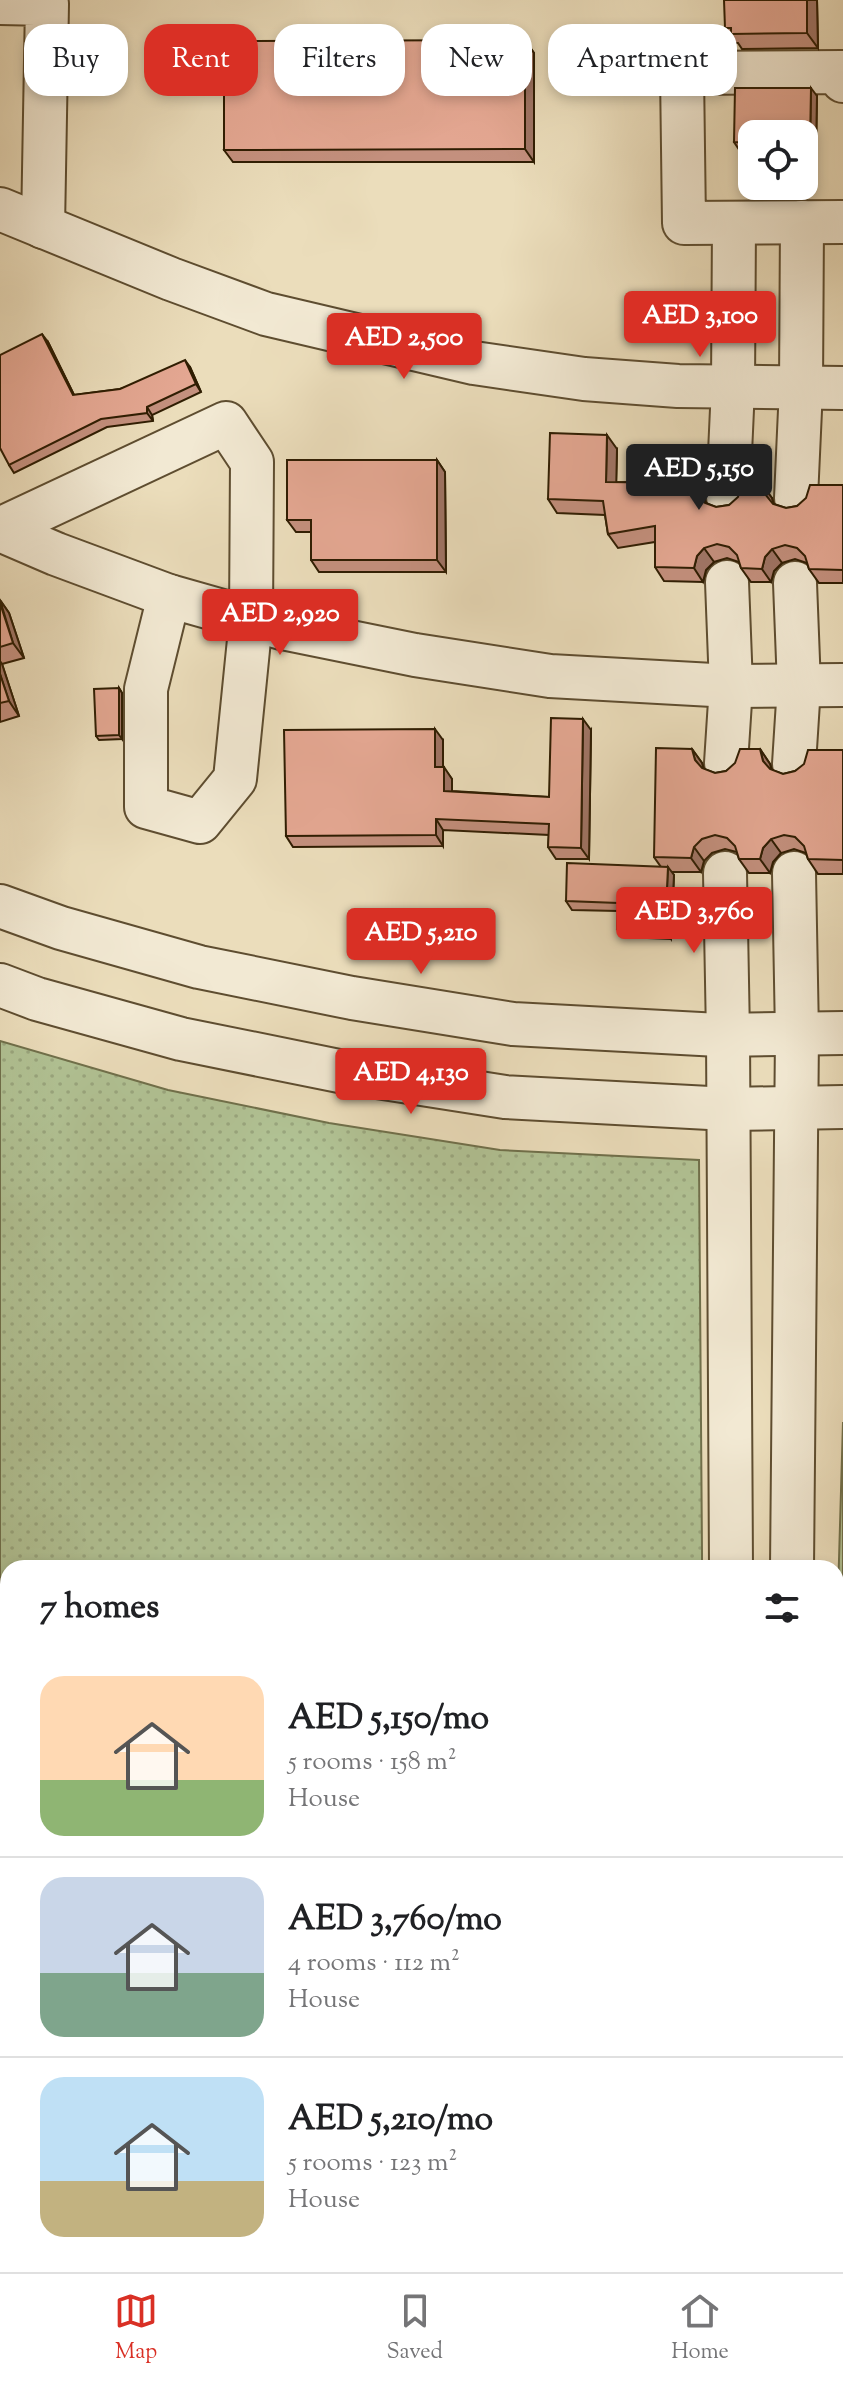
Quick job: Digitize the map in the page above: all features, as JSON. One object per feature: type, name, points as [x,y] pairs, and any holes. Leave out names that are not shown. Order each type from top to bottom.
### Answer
[{"type":"street","points":[[0,3],[47,4],[43,227]]},
{"type":"street","points":[[843,81],[843,72],[682,73],[684,223],[843,222]]},
{"type":"street","points":[[0,209],[266,314],[474,363],[584,379],[678,386],[843,388]]},
{"type":"street","points":[[796,498],[801,388],[802,222]]},
{"type":"street","points":[[728,497],[733,387],[734,223]]},
{"type":"street","points":[[0,530],[226,423],[252,462],[251,620],[235,779],[200,822],[146,807],[146,689],[169,596]]},
{"type":"street","points":[[0,530],[169,596],[251,620],[415,655],[550,676],[731,686],[843,685]]},
{"type":"street","points":[[726,763],[731,686],[727,582]]},
{"type":"street","points":[[794,764],[799,686],[795,583]]},
{"type":"street","points":[[725,873],[731,1560]]},
{"type":"street","points":[[792,1560],[797,1034],[794,873]]},
{"type":"street","points":[[0,906],[61,928],[199,967],[352,998],[513,1024],[728,1035],[843,1033]]},
{"type":"street","points":[[0,985],[37,999],[181,1039],[339,1071],[505,1097],[728,1109],[843,1107]]},
{"type":"green space","points":[[0,1041],[168,1090],[329,1123],[500,1150],[699,1160],[702,1560],[0,1560]]},
{"type":"green space","points":[[843,1422],[843,1560],[839,1560]]},
{"type":"building","points":[[724,0],[807,0],[807,33],[737,34],[737,24],[725,24]]},
{"type":"building","points":[[405,40],[421,40],[421,96],[525,96],[525,149],[224,150],[224,96],[258,96],[258,41],[274,41],[274,96],[405,96]]},
{"type":"building","points":[[737,88],[811,88],[810,120],[738,120],[738,142],[734,142]]},
{"type":"building","points":[[42,334],[73,395],[120,389],[185,360],[196,384],[147,407],[147,413],[101,419],[9,465],[0,448],[0,355]]},
{"type":"building","points":[[550,433],[607,435],[606,482],[694,483],[697,495],[705,503],[716,507],[729,505],[738,497],[742,483],[762,484],[773,504],[786,508],[797,506],[806,498],[810,485],[843,485],[843,570],[809,569],[805,556],[797,548],[785,545],[772,549],[765,557],[762,569],[741,568],[737,555],[729,547],[717,544],[704,548],[697,556],[694,568],[655,567],[655,526],[608,534],[603,501],[548,499]]},
{"type":"building","points":[[287,460],[437,460],[437,560],[311,560],[311,520],[287,520]]},
{"type":"building","points":[[0,603],[13,643],[0,647]]},
{"type":"building","points":[[0,674],[9,701],[0,703]]},
{"type":"building","points":[[119,688],[119,735],[96,736],[94,689]]},
{"type":"building","points":[[551,718],[583,719],[581,848],[548,847],[549,824],[436,819],[436,835],[286,836],[284,730],[435,729],[435,767],[444,767],[444,791],[549,797]]},
{"type":"building","points":[[656,748],[692,749],[695,760],[702,768],[715,773],[726,771],[735,763],[740,749],[760,749],[763,761],[770,769],[783,774],[795,771],[804,764],[808,750],[843,750],[843,860],[808,859],[804,846],[795,837],[784,835],[771,839],[763,848],[760,859],[739,859],[735,846],[727,838],[715,835],[702,839],[694,847],[691,858],[654,857]]},
{"type":"building","points":[[567,863],[668,867],[665,930],[617,929],[618,903],[566,901]]}]
